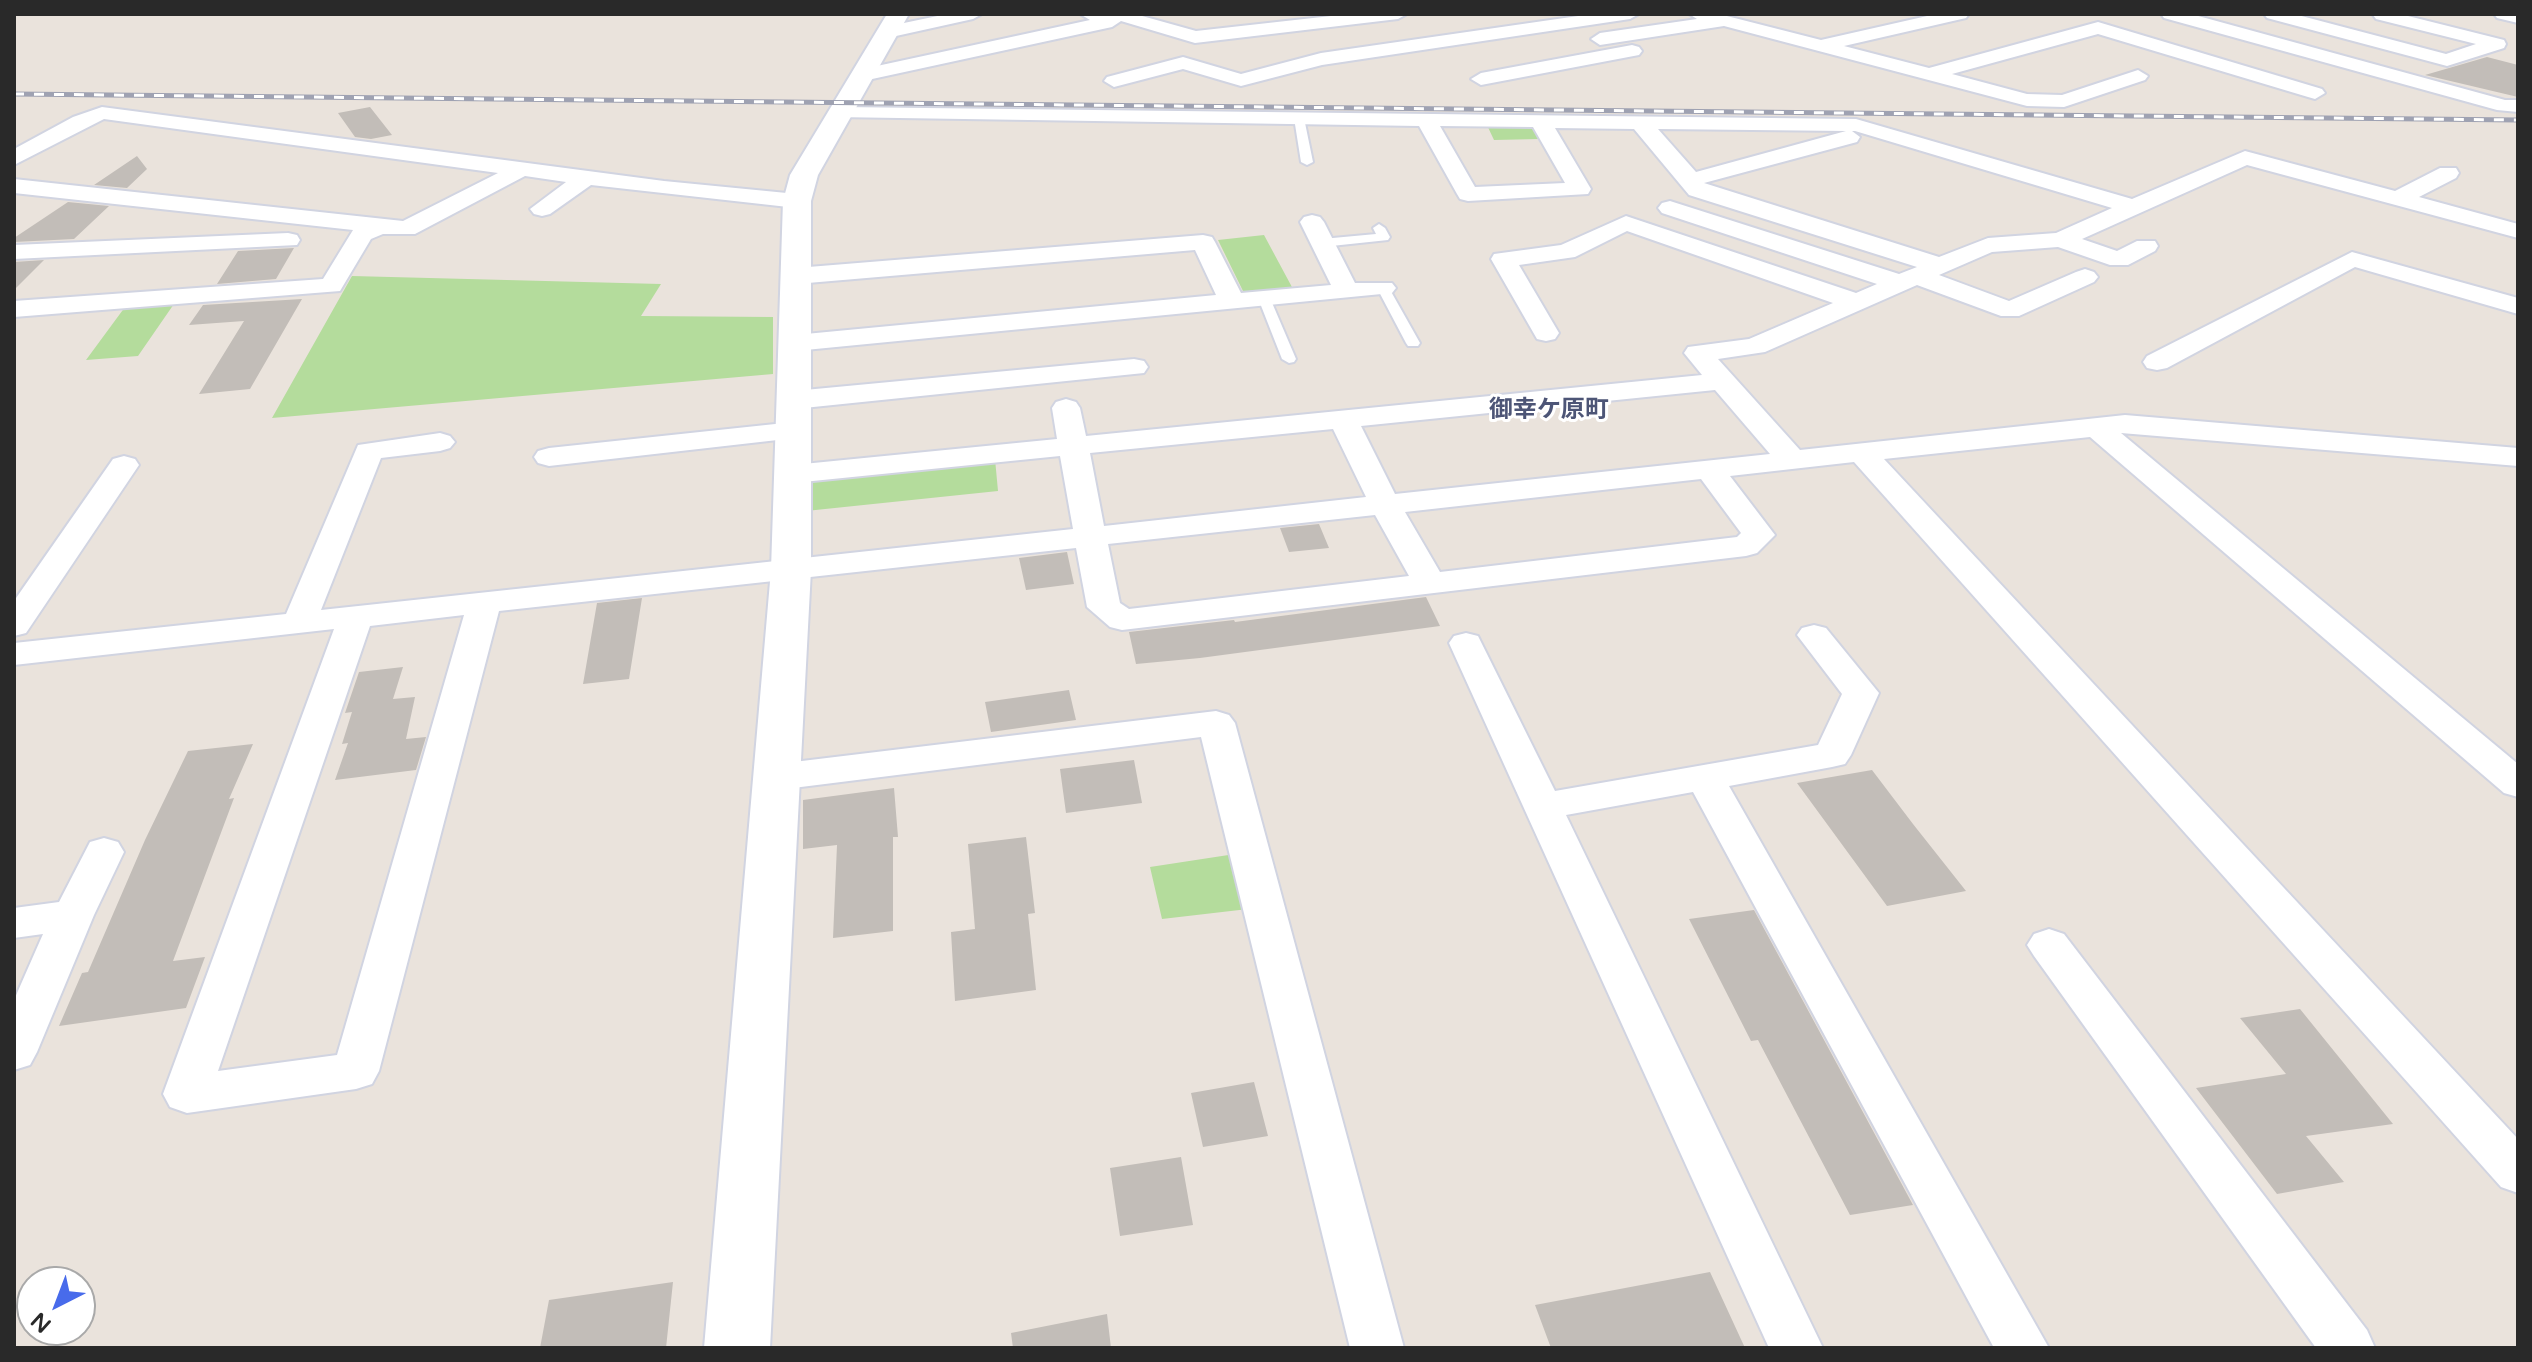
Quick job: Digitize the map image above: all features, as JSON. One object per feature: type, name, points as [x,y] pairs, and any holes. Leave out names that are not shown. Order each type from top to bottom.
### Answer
[{"type":"street","points":[[737,1348],[791,570],[797,201],[804,175],[893,23],[973,14]]},
{"type":"street","points":[[863,75],[1112,21],[1089,14]]},
{"type":"street","points":[[1115,14],[1195,37],[1398,14]]},
{"type":"street","points":[[1114,81],[1183,63],[1241,80],[1321,59],[1630,14]]},
{"type":"street","points":[[1819,46],[1960,14]]},
{"type":"street","points":[[2170,14],[2504,106],[2518,106]]},
{"type":"street","points":[[2273,14],[2447,60],[2497,44],[2382,15]]},
{"type":"street","points":[[2503,14],[2518,18]]},
{"type":"street","points":[[1536,49],[1710,16],[2027,100],[2064,101],[2138,76]]},
{"type":"street","points":[[1929,75],[2098,28],[2315,93]]},
{"type":"street","points":[[1481,79],[1755,29]]},
{"type":"street","points":[[14,158],[80,121],[102,113],[586,178],[797,201]]},
{"type":"street","points":[[841,113],[1856,125],[2133,207]]},
{"type":"street","points":[[1426,120],[1468,194],[1580,189],[1540,121]]},
{"type":"street","points":[[1640,122],[1697,190],[2010,310],[2085,277]]},
{"type":"street","points":[[1691,180],[1874,130]]},
{"type":"street","points":[[1792,460],[1698,353],[1755,346],[1988,245],[2060,240],[2245,158],[2518,231]]},
{"type":"street","points":[[14,186],[407,229],[522,169]]},
{"type":"street","points":[[2398,199],[2448,173]]},
{"type":"street","points":[[542,209],[586,178]]},
{"type":"street","points":[[1670,208],[1919,275]]},
{"type":"street","points":[[1546,333],[1503,259],[1566,252],[1626,223],[1857,302]]},
{"type":"street","points":[[14,309],[331,286],[362,234],[381,226]]},
{"type":"street","points":[[1317,233],[1347,291]]},
{"type":"street","points":[[14,252],[288,240]]},
{"type":"street","points":[[2060,240],[2119,260],[2146,246]]},
{"type":"street","points":[[796,276],[1203,242],[1232,301]]},
{"type":"street","points":[[2157,362],[2352,259],[2518,306]]},
{"type":"street","points":[[795,343],[1383,288]]},
{"type":"street","points":[[549,457],[794,415],[1134,367]]},
{"type":"street","points":[[793,474],[1722,381]]},
{"type":"street","points":[[1066,408],[1104,607],[1122,620],[1429,581],[1746,546],[1759,535],[1709,469]]},
{"type":"street","points":[[1343,419],[1385,505],[1429,581]]},
{"type":"street","points":[[14,654],[2095,426],[2125,424],[2518,457]]},
{"type":"street","points":[[2095,426],[2518,784]]},
{"type":"street","points":[[299,623],[369,451],[440,442]]},
{"type":"street","points":[[1861,452],[2518,1172]]},
{"type":"street","points":[[14,626],[124,465]]},
{"type":"street","points":[[356,617],[187,1094],[356,1071],[484,603]]},
{"type":"street","points":[[1542,806],[1832,755],[1861,693],[1814,635]]},
{"type":"street","points":[[1466,643],[1796,1348]]},
{"type":"street","points":[[777,777],[1216,723],[1377,1348]]},
{"type":"street","points":[[1705,778],[2022,1348]]},
{"type":"street","points":[[14,1052],[73,915],[104,852]]},
{"type":"street","points":[[14,923],[73,915]]},
{"type":"street","points":[[2049,945],[2348,1348]]},
{"type":"lane","points":[[1299,118],[1307,162]]},
{"type":"lane","points":[[1317,233],[1384,237],[1379,228]]},
{"type":"lane","points":[[1383,288],[1413,343]]},
{"type":"lane","points":[[1264,298],[1289,359]]},
{"type":"green space","points":[[1486,123],[1531,126],[1539,139],[1494,140]]},
{"type":"green space","points":[[1264,235],[1293,289],[1252,294],[1243,291],[1218,240]]},
{"type":"green space","points":[[352,276],[661,284],[641,316],[773,317],[773,374],[272,418]]},
{"type":"green space","points":[[176,301],[138,356],[86,360],[125,307]]},
{"type":"green space","points":[[995,459],[998,491],[806,511],[808,476]]},
{"type":"green space","points":[[1235,854],[1248,909],[1162,919],[1150,867]]},
{"type":"building","points":[[2487,57],[2518,65],[2518,97],[2425,75]]},
{"type":"building","points":[[370,107],[392,135],[371,139],[355,137],[338,113]]},
{"type":"building","points":[[137,156],[147,169],[127,188],[94,185]]},
{"type":"building","points":[[68,202],[109,206],[74,239],[14,242],[14,238]]},
{"type":"building","points":[[294,248],[276,279],[217,284],[238,251]]},
{"type":"building","points":[[44,260],[14,290],[14,262]]},
{"type":"building","points":[[302,299],[250,389],[199,394],[244,321],[189,325],[203,305]]},
{"type":"building","points":[[1319,524],[1329,548],[1289,552],[1280,528]]},
{"type":"building","points":[[1067,552],[1074,584],[1026,590],[1019,558]]},
{"type":"building","points":[[1426,597],[1440,626],[1200,658],[1136,664],[1129,632],[1235,622]]},
{"type":"building","points":[[642,598],[629,679],[583,684],[597,603]]},
{"type":"building","points":[[403,667],[393,699],[415,697],[406,739],[426,737],[416,770],[335,780],[348,743],[342,744],[352,712],[345,713],[359,672]]},
{"type":"building","points":[[1069,690],[1076,720],[991,732],[985,702]]},
{"type":"building","points":[[253,744],[229,799],[234,798],[173,961],[205,957],[186,1008],[59,1026],[82,973],[88,972],[145,840],[188,751]]},
{"type":"building","points":[[1134,760],[1142,803],[1066,813],[1060,769]]},
{"type":"building","points":[[1872,770],[1966,891],[1887,906],[1797,783]]},
{"type":"building","points":[[894,788],[898,837],[893,837],[893,931],[833,938],[837,845],[803,849],[803,800]]},
{"type":"building","points":[[1026,837],[1035,913],[1028,914],[1036,990],[955,1001],[951,932],[975,929],[968,844]]},
{"type":"building","points":[[1754,910],[1913,1205],[1850,1215],[1758,1040],[1751,1041],[1689,919]]},
{"type":"building","points":[[2300,1009],[2393,1124],[2306,1136],[2344,1182],[2277,1194],[2196,1088],[2286,1074],[2240,1018]]},
{"type":"building","points":[[1254,1082],[1268,1136],[1203,1147],[1191,1093]]},
{"type":"building","points":[[1181,1157],[1193,1225],[1120,1236],[1110,1168]]},
{"type":"building","points":[[1710,1272],[1745,1348],[1551,1348],[1535,1305]]},
{"type":"building","points":[[673,1282],[666,1348],[540,1348],[549,1300]]},
{"type":"building","points":[[1107,1314],[1111,1348],[1013,1348],[1011,1333]]},
{"type":"railway","points":[[14,94],[2518,120]]},
{"type":"district","name":"御幸ケ原町","points":[[1549,411]]}]
